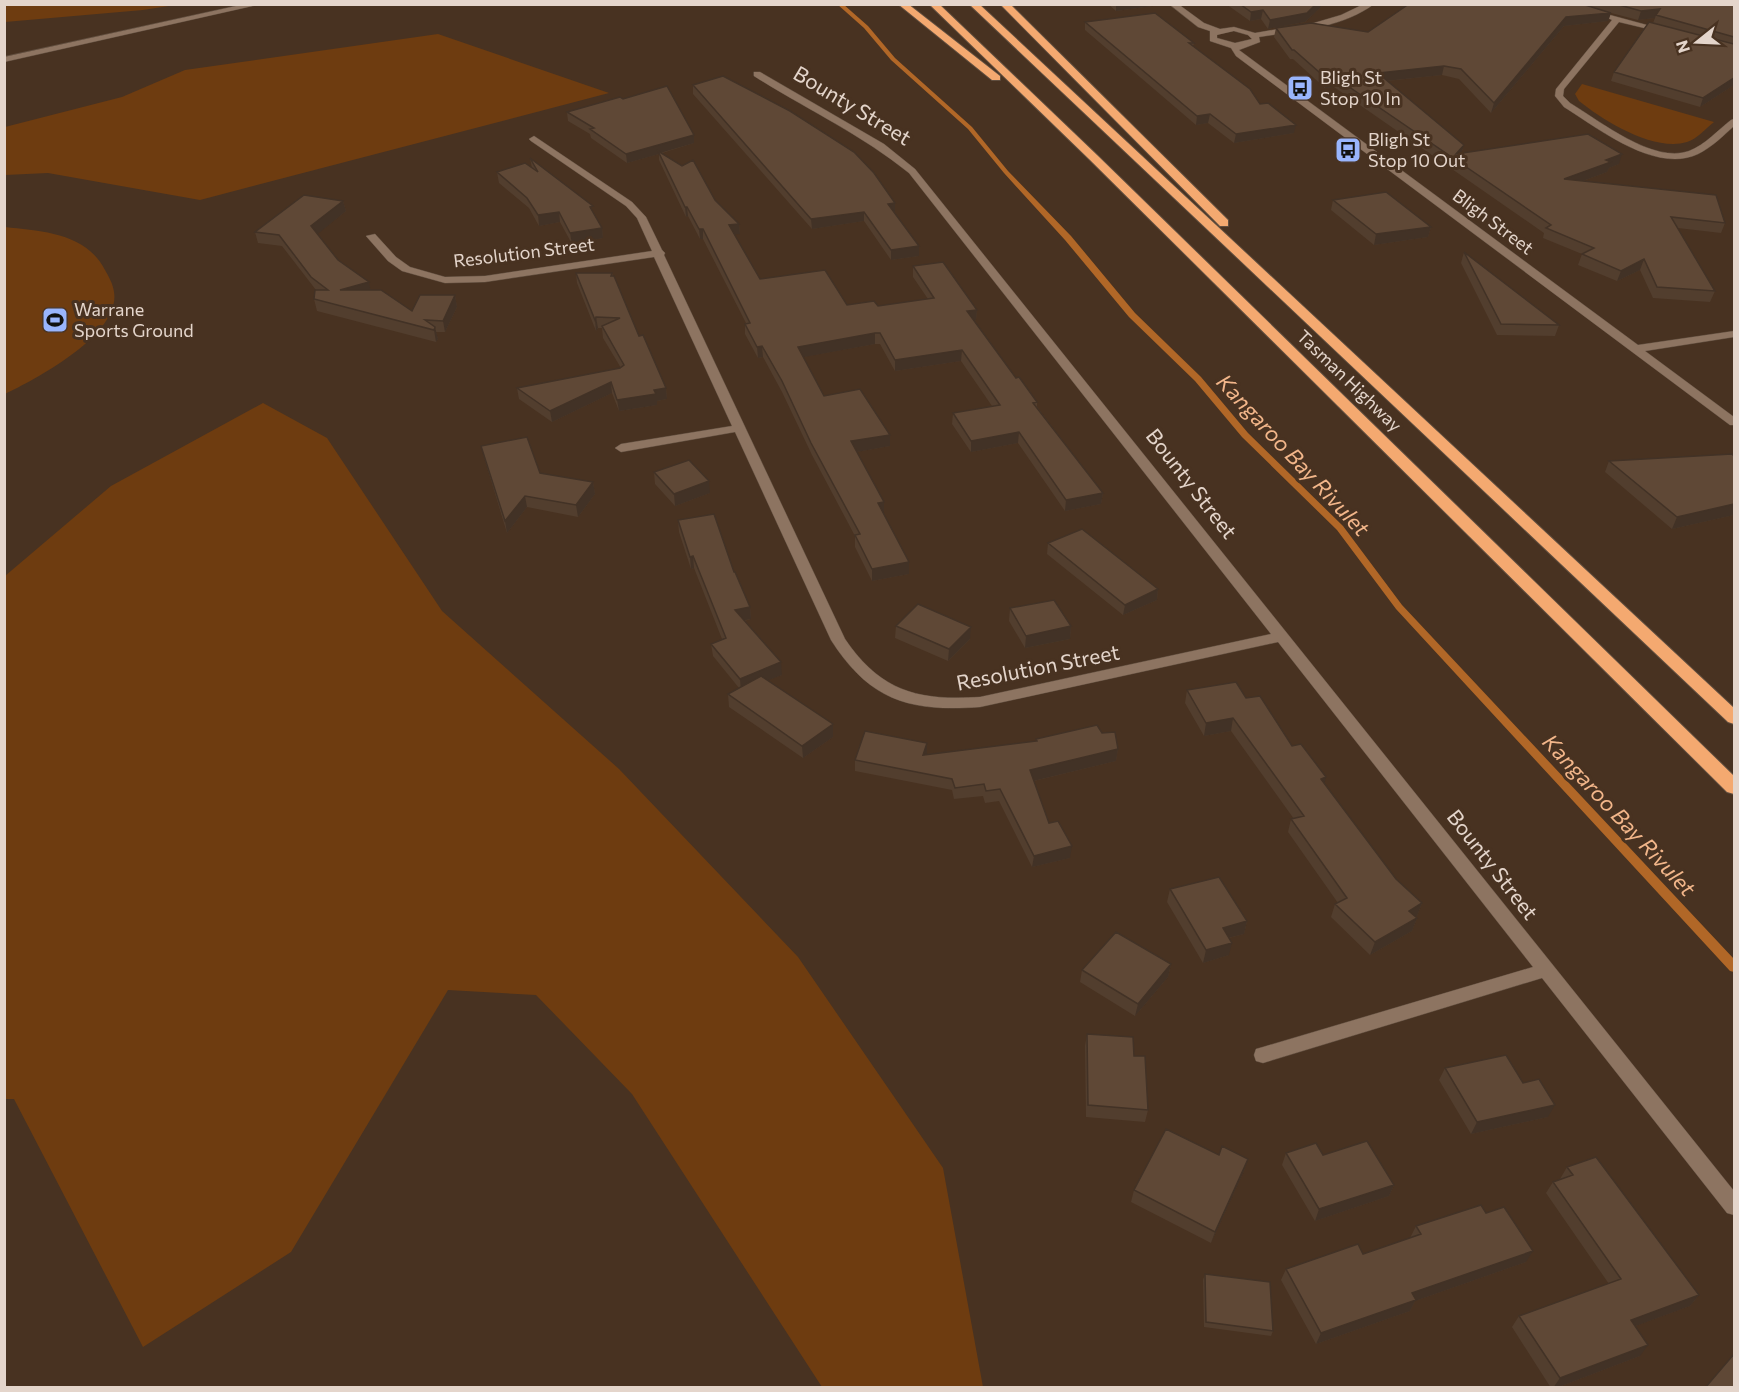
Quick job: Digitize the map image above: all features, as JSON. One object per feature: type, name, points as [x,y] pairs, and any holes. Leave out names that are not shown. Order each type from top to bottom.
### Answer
[{"type":"highway","points":[[902,4],[1093,156]]},
{"type":"highway","name":"Tasman Highway","points":[[933,4],[1093,156],[1734,787]]},
{"type":"highway","name":"Tasman Highway","points":[[973,4],[1734,718]]},
{"type":"highway","points":[[1004,4],[1440,441]]},
{"type":"street","points":[[4,60],[258,4]]},
{"type":"street","points":[[1172,4],[1201,25],[1216,31],[1240,30],[1255,35],[1320,24],[1349,15],[1371,4]]},
{"type":"street","points":[[1598,14],[1671,33]]},
{"type":"street","points":[[1617,19],[1560,89],[1559,96],[1567,105],[1630,143],[1653,152],[1673,156],[1691,154],[1734,122]]},
{"type":"street","name":"Bligh Street","points":[[1216,31],[1212,36],[1216,41],[1236,46],[1239,54],[1734,422]]},
{"type":"street","points":[[1236,46],[1255,43],[1257,38],[1255,35]]},
{"type":"street","name":"Bounty Street","points":[[757,74],[881,146],[907,166],[1284,636],[1734,1206]]},
{"type":"street","name":"Resolution Street","points":[[534,139],[637,211],[660,253],[848,657],[860,672],[876,685],[895,693],[938,704],[980,702],[1284,636]]},
{"type":"street","points":[[1673,156],[1682,169]]},
{"type":"street","name":"Resolution Street","points":[[371,236],[392,259],[406,269],[445,280],[485,279],[660,253]]},
{"type":"street","points":[[1635,349],[1734,333]]},
{"type":"street","points":[[621,448],[740,428]]},
{"type":"street","points":[[1263,1055],[1546,970]]},
{"type":"shaded area","points":[[5,4],[175,4],[175,5],[5,22]]},
{"type":"shaded area","points":[[438,34],[609,93],[200,200],[48,173],[5,175],[5,127],[122,97],[185,70]]},
{"type":"shaded area","points":[[1582,84],[1714,122],[1687,142],[1660,143],[1645,139],[1615,125],[1579,101],[1575,94]]},
{"type":"shaded area","name":"Warrane Sports Ground","points":[[5,227],[62,236],[87,248],[105,270],[114,292],[113,308],[104,324],[91,339],[55,366],[5,394]]},
{"type":"shaded area","points":[[263,403],[327,438],[442,611],[619,769],[798,957],[943,1168],[983,1387],[822,1387],[632,1094],[536,995],[448,990],[291,1252],[143,1347],[14,1099],[5,1099],[5,576],[111,486]]},
{"type":"building","points":[[1240,4],[1316,4],[1307,13],[1270,20],[1263,10],[1251,12]]},
{"type":"building","points":[[1409,4],[1582,4],[1611,13],[1566,17],[1494,103],[1461,69],[1444,66],[1378,73],[1464,145],[1456,154],[1588,134],[1622,154],[1606,160],[1611,162],[1564,179],[1716,195],[1725,223],[1671,217],[1715,291],[1657,287],[1644,259],[1621,271],[1582,254],[1594,248],[1546,228],[1551,225],[1336,78],[1327,79],[1292,50],[1276,28],[1311,23],[1368,32]]},
{"type":"building","points":[[1616,4],[1734,4],[1734,37],[1656,15],[1660,9],[1641,11]]},
{"type":"building","points":[[1155,13],[1194,43],[1189,43],[1250,89],[1260,104],[1268,103],[1296,125],[1236,134],[1210,114],[1197,116],[1085,22]]},
{"type":"building","points":[[1649,22],[1734,44],[1734,78],[1703,98],[1614,72]]},
{"type":"building","points":[[723,76],[790,111],[854,152],[874,173],[895,203],[888,204],[919,246],[891,250],[864,212],[811,219],[693,85]]},
{"type":"building","points":[[667,86],[694,135],[626,154],[590,129],[594,128],[567,112],[620,97],[623,99]]},
{"type":"building","points":[[658,151],[682,166],[693,160],[715,200],[739,224],[729,225],[760,279],[825,270],[847,305],[874,301],[878,306],[934,298],[913,266],[943,262],[977,310],[967,311],[1016,378],[1019,377],[1037,402],[1033,403],[1103,493],[1066,500],[1019,432],[971,441],[953,413],[1000,405],[962,350],[895,360],[880,333],[798,347],[824,396],[860,389],[890,435],[851,441],[884,502],[878,503],[909,562],[872,569],[855,535],[860,534],[811,443],[782,381],[762,346],[757,347],[745,324],[750,323],[703,229],[699,229],[685,207]]},
{"type":"building","points":[[530,158],[593,206],[590,207],[602,228],[570,233],[559,212],[538,215],[527,198],[497,172],[525,163],[538,172]]},
{"type":"building","points":[[1386,192],[1431,227],[1376,234],[1333,200]]},
{"type":"building","points":[[304,195],[343,201],[311,226],[338,260],[369,282],[340,290],[381,290],[412,311],[420,295],[455,295],[443,321],[425,320],[435,327],[434,330],[314,299],[315,290],[328,290],[311,277],[279,235],[255,232]]},
{"type":"building","points":[[1464,252],[1559,325],[1501,324]]},
{"type":"building","points":[[576,273],[612,273],[611,276],[614,276],[639,336],[643,335],[666,388],[654,390],[656,394],[617,400],[611,382],[550,411],[517,388],[620,368],[624,365],[602,326],[620,318],[596,317],[595,320]]},
{"type":"building","points":[[527,437],[540,473],[593,482],[576,505],[525,496],[505,521],[481,446]]},
{"type":"building","points":[[1732,454],[1734,456],[1734,504],[1677,517],[1609,461]]},
{"type":"building","points":[[689,460],[709,481],[674,494],[654,472]]},
{"type":"building","points":[[714,514],[734,572],[750,607],[735,610],[781,662],[740,679],[711,644],[726,638],[693,556],[690,557],[678,520]]},
{"type":"building","points":[[1082,529],[1158,589],[1125,605],[1048,543]]},
{"type":"building","points":[[1054,600],[1071,626],[1026,636],[1010,608]]},
{"type":"building","points":[[918,604],[971,627],[949,649],[896,626]]},
{"type":"building","points":[[761,676],[833,724],[802,746],[728,694]]},
{"type":"building","points":[[1236,682],[1246,698],[1260,696],[1292,746],[1301,744],[1326,777],[1321,779],[1396,879],[1422,903],[1409,911],[1417,918],[1375,942],[1335,904],[1347,898],[1291,819],[1304,816],[1233,718],[1206,723],[1187,690]]},
{"type":"building","points":[[1097,725],[1102,733],[1115,732],[1118,749],[1030,770],[1049,823],[1058,821],[1072,846],[1034,856],[1000,789],[986,791],[984,784],[955,788],[952,779],[855,760],[865,731],[927,743],[923,755],[1037,741],[1036,739]]},
{"type":"building","points":[[1219,877],[1247,921],[1223,928],[1232,943],[1206,950],[1170,889]]},
{"type":"building","points":[[1116,932],[1171,964],[1138,1004],[1082,970]]},
{"type":"building","points":[[1087,1034],[1133,1037],[1134,1056],[1145,1056],[1148,1110],[1088,1105]]},
{"type":"building","points":[[1506,1055],[1523,1083],[1539,1079],[1555,1105],[1477,1122],[1445,1068]]},
{"type":"building","points":[[1166,1129],[1219,1155],[1222,1146],[1248,1159],[1215,1232],[1134,1190]]},
{"type":"building","points":[[1367,1141],[1394,1185],[1319,1209],[1286,1153],[1316,1143],[1323,1155]]},
{"type":"building","points":[[1596,1157],[1699,1295],[1631,1320],[1648,1345],[1560,1378],[1519,1316],[1621,1279],[1553,1182],[1573,1175],[1567,1167]]},
{"type":"building","points":[[1481,1205],[1486,1213],[1504,1207],[1533,1251],[1412,1293],[1416,1300],[1321,1333],[1286,1269],[1358,1244],[1363,1254],[1421,1234],[1416,1226]]},
{"type":"building","points":[[1205,1274],[1270,1282],[1273,1331],[1206,1322]]},
{"type":"building","points":[[1734,1354],[1734,1388],[1705,1388]]},
{"type":"waterway","name":"Kangaroo Bay Rivulet","points":[[839,4],[866,27],[893,59],[970,128],[1006,172],[1068,238],[1132,315],[1198,379],[1245,435],[1340,528],[1399,607],[1734,967]]},
{"type":"place","name":"Bligh St Stop 10 In","points":[[1300,88]]},
{"type":"place","name":"Bligh St Stop 10 Out","points":[[1348,150]]},
{"type":"place","name":"Warrane Sports Ground","points":[[55,320]]}]
